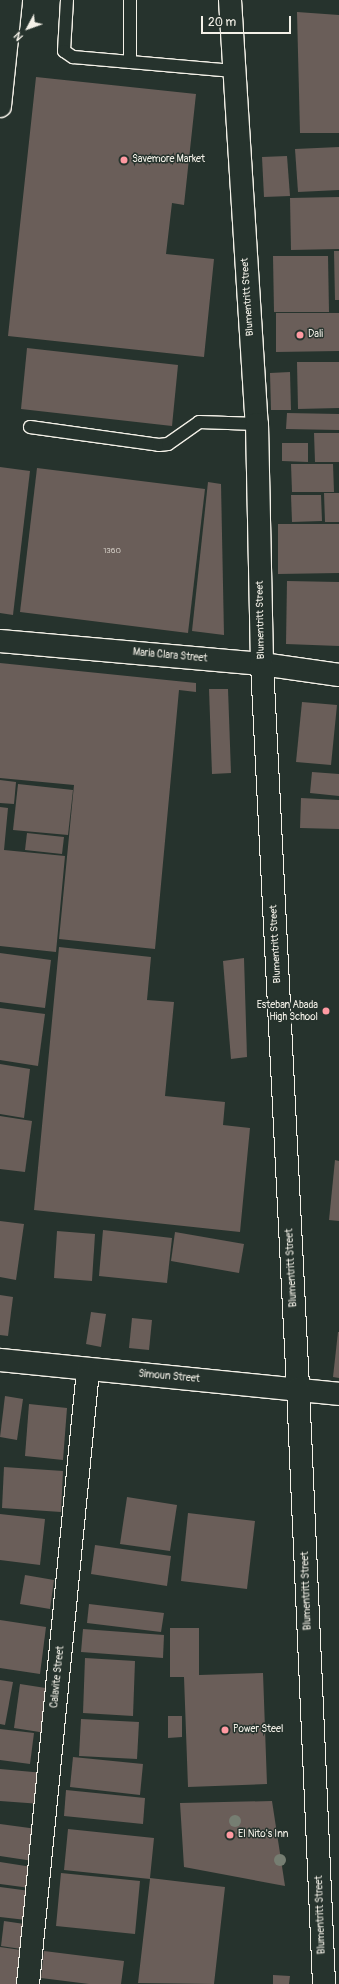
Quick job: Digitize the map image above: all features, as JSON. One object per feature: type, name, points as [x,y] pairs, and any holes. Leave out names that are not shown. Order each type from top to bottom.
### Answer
[{"type":"main road","points":[[0,106],[11,0]]},
{"type":"main road","name":"Blumentritt Street","points":[[230,0],[233,71],[257,424],[262,664],[298,1388],[324,1984]]},
{"type":"main road","name":"Maria Clara Street","points":[[0,641],[262,664],[339,675]]},
{"type":"main road","name":"Simoun Street","points":[[0,1360],[88,1370],[298,1388],[339,1394]]},
{"type":"main road","name":"Calavite Street","points":[[28,1984],[88,1370]]},
{"type":"lane","points":[[68,0],[64,51],[73,57],[233,71]]},
{"type":"lane","points":[[130,0],[130,62]]},
{"type":"lane","points":[[30,427],[159,445],[168,444],[199,422],[257,424]]},
{"type":"building","points":[[297,12],[339,15],[339,133],[300,133]]},
{"type":"building","points":[[36,77],[196,94],[184,205],[172,203],[166,254],[214,259],[204,357],[8,336]]},
{"type":"building","points":[[339,147],[339,190],[298,192],[295,149]]},
{"type":"building","points":[[287,156],[290,196],[264,197],[262,157]]},
{"type":"building","points":[[339,197],[339,249],[291,250],[290,198]]},
{"type":"building","points":[[334,251],[339,251],[339,300],[335,300]]},
{"type":"building","points":[[273,256],[328,256],[329,312],[274,312]]},
{"type":"building","points":[[276,313],[339,313],[339,351],[276,352]]},
{"type":"building","points":[[27,348],[178,365],[172,426],[21,409]]},
{"type":"building","points":[[297,362],[339,362],[339,408],[298,409]]},
{"type":"building","points":[[290,372],[291,410],[271,410],[270,373]]},
{"type":"building","points":[[287,413],[339,414],[339,430],[286,429]]},
{"type":"building","points":[[314,433],[339,433],[339,462],[315,462]]},
{"type":"building","points":[[282,443],[308,443],[308,462],[282,461]]},
{"type":"building","points":[[291,464],[333,464],[334,492],[292,492]]},
{"type":"building","points":[[0,467],[30,471],[13,615],[0,613]]},
{"type":"building","points":[[37,468],[205,489],[188,633],[20,612]]},
{"type":"building","points":[[208,482],[221,484],[224,635],[192,631]]},
{"type":"building","points":[[324,493],[339,493],[339,522],[325,522]]},
{"type":"building","points":[[291,495],[321,495],[322,521],[292,522]]},
{"type":"building","points":[[278,524],[339,524],[339,573],[278,574]]},
{"type":"building","points":[[287,581],[339,582],[339,646],[286,644]]},
{"type":"building","points":[[0,663],[196,683],[196,692],[179,690],[155,949],[59,939],[74,785],[0,778]]},
{"type":"building","points":[[209,689],[228,689],[231,773],[212,774]]},
{"type":"building","points":[[302,702],[337,705],[331,765],[296,762]]},
{"type":"building","points":[[312,772],[339,774],[339,796],[310,793]]},
{"type":"building","points":[[0,780],[16,782],[14,804],[0,803]]},
{"type":"building","points":[[18,784],[73,790],[68,835],[13,830]]},
{"type":"building","points":[[301,798],[339,800],[339,829],[300,828]]},
{"type":"building","points":[[0,807],[8,808],[4,850],[65,856],[56,952],[0,946]]},
{"type":"building","points":[[27,833],[64,837],[62,854],[25,850]]},
{"type":"building","points":[[59,947],[151,957],[147,1000],[174,1002],[165,1096],[225,1102],[223,1125],[250,1128],[240,1232],[34,1210]]},
{"type":"building","points":[[0,953],[51,960],[45,1008],[0,1002]]},
{"type":"building","points":[[244,958],[247,1057],[231,1059],[223,961]]},
{"type":"building","points":[[0,1008],[45,1014],[38,1066],[0,1060]]},
{"type":"building","points":[[0,1064],[30,1069],[24,1118],[0,1114]]},
{"type":"building","points":[[0,1116],[32,1121],[25,1172],[0,1169]]},
{"type":"building","points":[[335,1160],[339,1161],[339,1221],[329,1220]]},
{"type":"building","points":[[0,1221],[24,1224],[16,1280],[0,1277]]},
{"type":"building","points":[[103,1230],[172,1238],[167,1283],[99,1276]]},
{"type":"building","points":[[57,1231],[95,1234],[92,1281],[54,1278]]},
{"type":"building","points":[[175,1232],[244,1244],[239,1273],[171,1261]]},
{"type":"building","points":[[0,1295],[13,1297],[8,1336],[0,1335]]},
{"type":"building","points":[[91,1312],[106,1314],[101,1347],[86,1344]]},
{"type":"building","points":[[132,1318],[152,1320],[149,1350],[129,1348]]},
{"type":"building","points":[[339,1332],[339,1378],[333,1377]]},
{"type":"building","points":[[5,1396],[23,1399],[17,1440],[0,1437]]},
{"type":"building","points":[[29,1404],[67,1408],[63,1460],[25,1456]]},
{"type":"building","points":[[4,1467],[63,1471],[61,1512],[2,1508]]},
{"type":"building","points":[[127,1497],[177,1505],[170,1551],[120,1544]]},
{"type":"building","points":[[188,1513],[255,1521],[247,1589],[181,1581]]},
{"type":"building","points":[[0,1514],[45,1519],[40,1565],[0,1560]]},
{"type":"building","points":[[95,1545],[171,1556],[167,1586],[91,1574]]},
{"type":"building","points":[[25,1575],[54,1580],[50,1609],[20,1604]]},
{"type":"building","points":[[89,1604],[164,1613],[161,1632],[87,1623]]},
{"type":"building","points":[[0,1620],[46,1627],[40,1674],[0,1668]]},
{"type":"building","name":"Power Steel","points":[[170,1628],[199,1628],[199,1675],[263,1673],[267,1784],[188,1787],[184,1677],[170,1677]]},
{"type":"building","points":[[83,1629],[164,1635],[163,1658],[81,1652]]},
{"type":"building","points":[[85,1658],[135,1661],[133,1716],[83,1713]]},
{"type":"building","points":[[0,1680],[13,1682],[5,1725],[0,1724]]},
{"type":"building","points":[[20,1684],[52,1689],[46,1733],[14,1728]]},
{"type":"building","points":[[168,1716],[182,1716],[182,1737],[168,1738]]},
{"type":"building","points":[[81,1719],[139,1722],[137,1759],[79,1756]]},
{"type":"building","points":[[0,1729],[34,1733],[30,1764],[0,1760]]},
{"type":"building","points":[[73,1757],[143,1764],[140,1795],[70,1787]]},
{"type":"building","points":[[0,1769],[44,1773],[41,1804],[0,1801]]},
{"type":"building","points":[[66,1790],[145,1798],[143,1824],[64,1816]]},
{"type":"building","name":"El Nito's Inn","points":[[272,1801],[285,1886],[184,1867],[180,1803]]},
{"type":"building","points":[[0,1824],[37,1829],[33,1861],[0,1856]]},
{"type":"building","points":[[68,1829],[154,1838],[150,1878],[225,1887],[214,1984],[138,1983],[150,1879],[64,1870]]},
{"type":"building","points":[[0,1862],[32,1867],[30,1888],[0,1884]]},
{"type":"building","points":[[61,1873],[140,1881],[135,1934],[56,1926]]},
{"type":"building","points":[[0,1887],[30,1891],[26,1920],[0,1917]]},
{"type":"building","points":[[4,1921],[31,1925],[28,1950],[1,1946]]},
{"type":"building","points":[[0,1947],[28,1951],[23,1984],[0,1984]]},
{"type":"building","points":[[44,1951],[124,1961],[121,1984],[89,1984],[41,1978]]},
{"type":"building","points":[[273,1975],[290,1976],[289,1984],[273,1984]]},
{"type":"place","name":"Savemore Market","points":[[124,160]]},
{"type":"place","name":"Dali","points":[[300,335]]},
{"type":"place","name":"Esteban Abada High School","points":[[326,1011]]},
{"type":"place","name":"Power Steel","points":[[225,1730]]},
{"type":"place","name":"El Nito's Inn","points":[[230,1835]]}]
